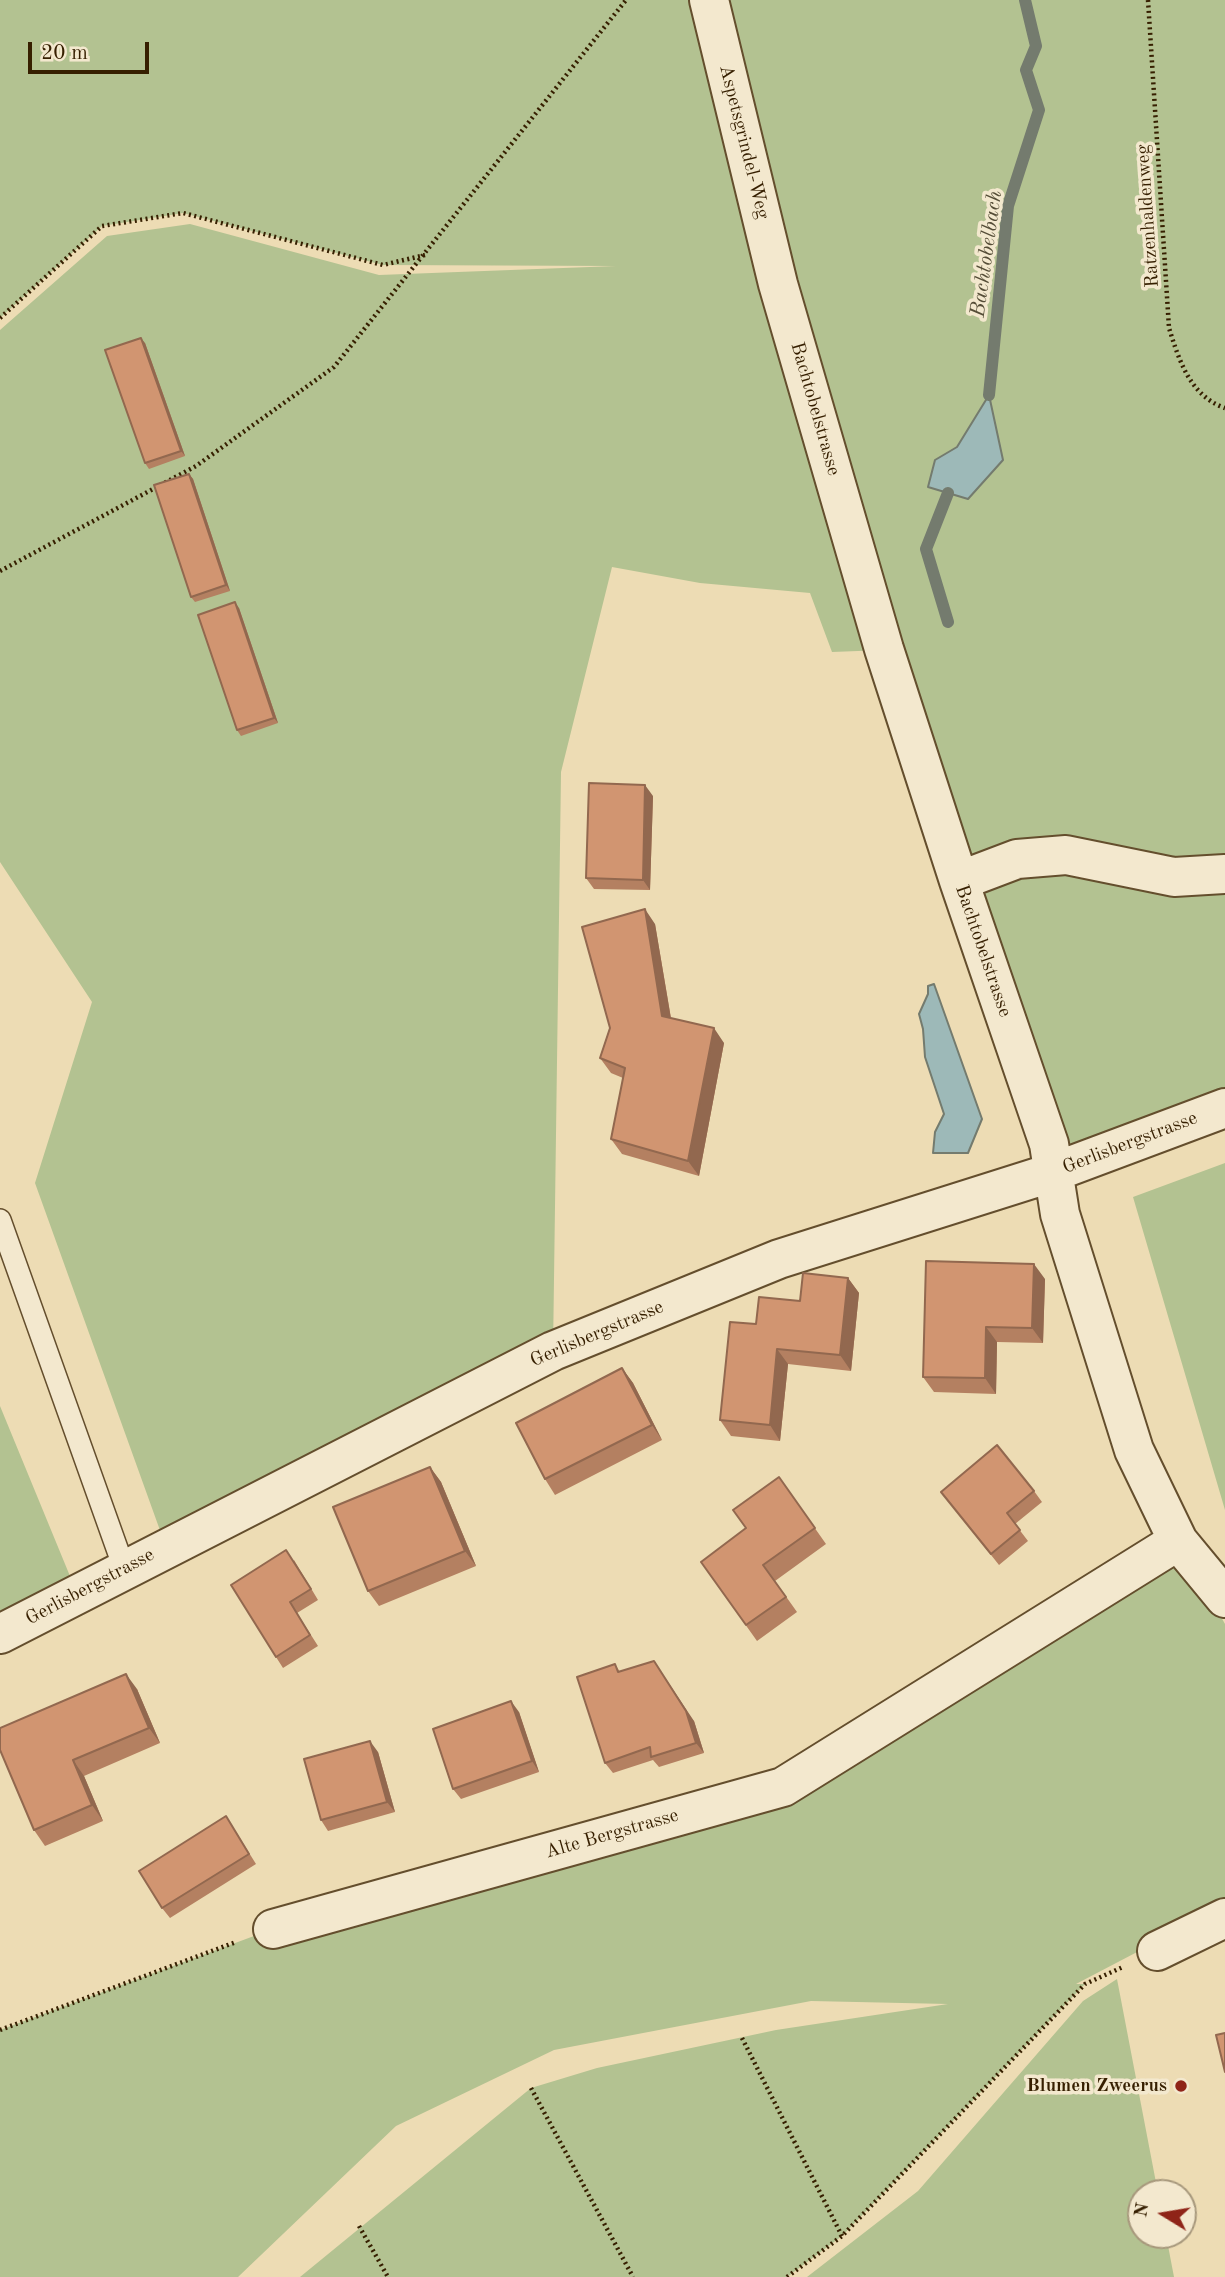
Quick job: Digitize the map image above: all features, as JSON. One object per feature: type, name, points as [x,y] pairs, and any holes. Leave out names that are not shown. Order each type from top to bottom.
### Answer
[{"type":"street","name":"Aspetsgrindel-Weg","points":[[709,0],[778,284]]},
{"type":"street","name":"Bachtobelstrasse","points":[[778,284],[884,649],[959,881],[1049,1144],[1060,1214],[1134,1450],[1178,1541],[1225,1598]]},
{"type":"street","points":[[959,881],[1017,859],[1066,855],[1174,877],[1225,874]]},
{"type":"street","name":"Gerlisbergstrasse","points":[[0,1634],[553,1350],[779,1259],[1054,1172],[1225,1108]]},
{"type":"street","name":"Alte Bergstrasse","points":[[273,1929],[783,1787],[1178,1541]]},
{"type":"street","points":[[1157,1951],[1225,1918]]},
{"type":"lane","points":[[0,1220],[124,1568]]},
{"type":"path","points":[[0,571],[196,466],[334,367],[626,0]]},
{"type":"path","name":"Ratzenhaldenweg","points":[[1148,0],[1169,328],[1181,369],[1211,403],[1225,408]]},
{"type":"path","points":[[0,318],[102,226],[183,213],[383,265],[425,255]]},
{"type":"path","points":[[0,2030],[273,1929]]},
{"type":"path","points":[[787,2277],[842,2236],[1085,1984],[1157,1951]]},
{"type":"path","points":[[742,2038],[842,2236]]},
{"type":"path","points":[[531,2088],[633,2277]]},
{"type":"path","points":[[359,2226],[388,2277]]},
{"type":"green space","points":[[0,0],[1225,0],[1225,1108],[1054,1172],[884,650],[832,652],[810,593],[700,583],[612,567],[561,772],[553,1351],[166,1547],[35,1183],[92,1002],[0,862],[0,330],[107,236],[190,224],[379,275],[616,266],[383,265],[183,213],[102,226],[0,318]]},
{"type":"green space","points":[[1225,1163],[1225,1510],[1133,1197]]},
{"type":"green space","points":[[0,1406],[72,1581],[0,1617]]},
{"type":"green space","points":[[1178,1541],[1225,1624],[1225,1906],[1076,1984],[1085,1984],[842,2236],[787,2277],[300,2277],[531,2088],[597,2068],[776,2030],[948,2004],[811,2001],[554,2050],[396,2126],[238,2277],[0,2277],[0,2030],[273,1929],[783,1787]]},
{"type":"green space","points":[[1117,1979],[1155,2179],[1127,2179],[1127,2249],[1169,2249],[1174,2277],[807,2277],[918,2191],[1083,2001]]},
{"type":"water","points":[[989,395],[1003,460],[968,499],[928,487],[935,460],[957,447]]},
{"type":"water","points":[[934,984],[982,1119],[968,1153],[933,1153],[935,1132],[944,1114],[925,1057],[919,1014],[928,994],[928,986]]},
{"type":"building","points":[[141,338],[181,451],[145,463],[105,350]]},
{"type":"building","points":[[189,474],[226,585],[191,597],[154,485]]},
{"type":"building","points":[[235,602],[274,718],[237,730],[198,615]]},
{"type":"building","points":[[589,783],[645,785],[643,880],[586,878]]},
{"type":"building","points":[[645,909],[662,1016],[714,1028],[688,1161],[611,1139],[625,1068],[600,1058],[610,1028],[582,927]]},
{"type":"building","points":[[926,1261],[1034,1264],[1032,1328],[986,1327],[985,1378],[923,1377]]},
{"type":"building","points":[[803,1273],[848,1278],[840,1355],[777,1349],[770,1425],[720,1420],[730,1322],[756,1324],[759,1297],[800,1301]]},
{"type":"building","points":[[622,1368],[652,1425],[545,1479],[516,1423]]},
{"type":"building","points":[[997,1445],[1034,1491],[1007,1513],[1020,1530],[991,1554],[941,1492]]},
{"type":"building","points":[[430,1467],[465,1551],[368,1591],[333,1507]]},
{"type":"building","points":[[779,1477],[815,1528],[763,1565],[786,1597],[746,1625],[701,1562],[746,1528],[733,1510]]},
{"type":"building","points":[[286,1550],[311,1589],[290,1602],[310,1635],[276,1657],[231,1585]]},
{"type":"building","points":[[654,1661],[686,1711],[696,1743],[651,1757],[650,1747],[605,1763],[577,1677],[615,1664],[618,1672]]},
{"type":"building","points":[[126,1674],[149,1728],[73,1760],[92,1805],[34,1830],[0,1750],[0,1728]]},
{"type":"building","points":[[511,1701],[532,1761],[453,1789],[433,1729]]},
{"type":"building","points":[[370,1741],[387,1802],[321,1820],[304,1759]]},
{"type":"building","points":[[226,1816],[249,1854],[162,1908],[139,1871]]},
{"type":"building","points":[[1225,2033],[1225,2072],[1216,2035]]},
{"type":"waterway","name":"Bachtobelbach","points":[[989,395],[1008,206],[1039,110],[1026,70],[1036,46],[1025,0]]},
{"type":"waterway","points":[[948,493],[926,549],[948,622]]},
{"type":"place","name":"Blumen Zweerus","points":[[1181,2086]]}]
